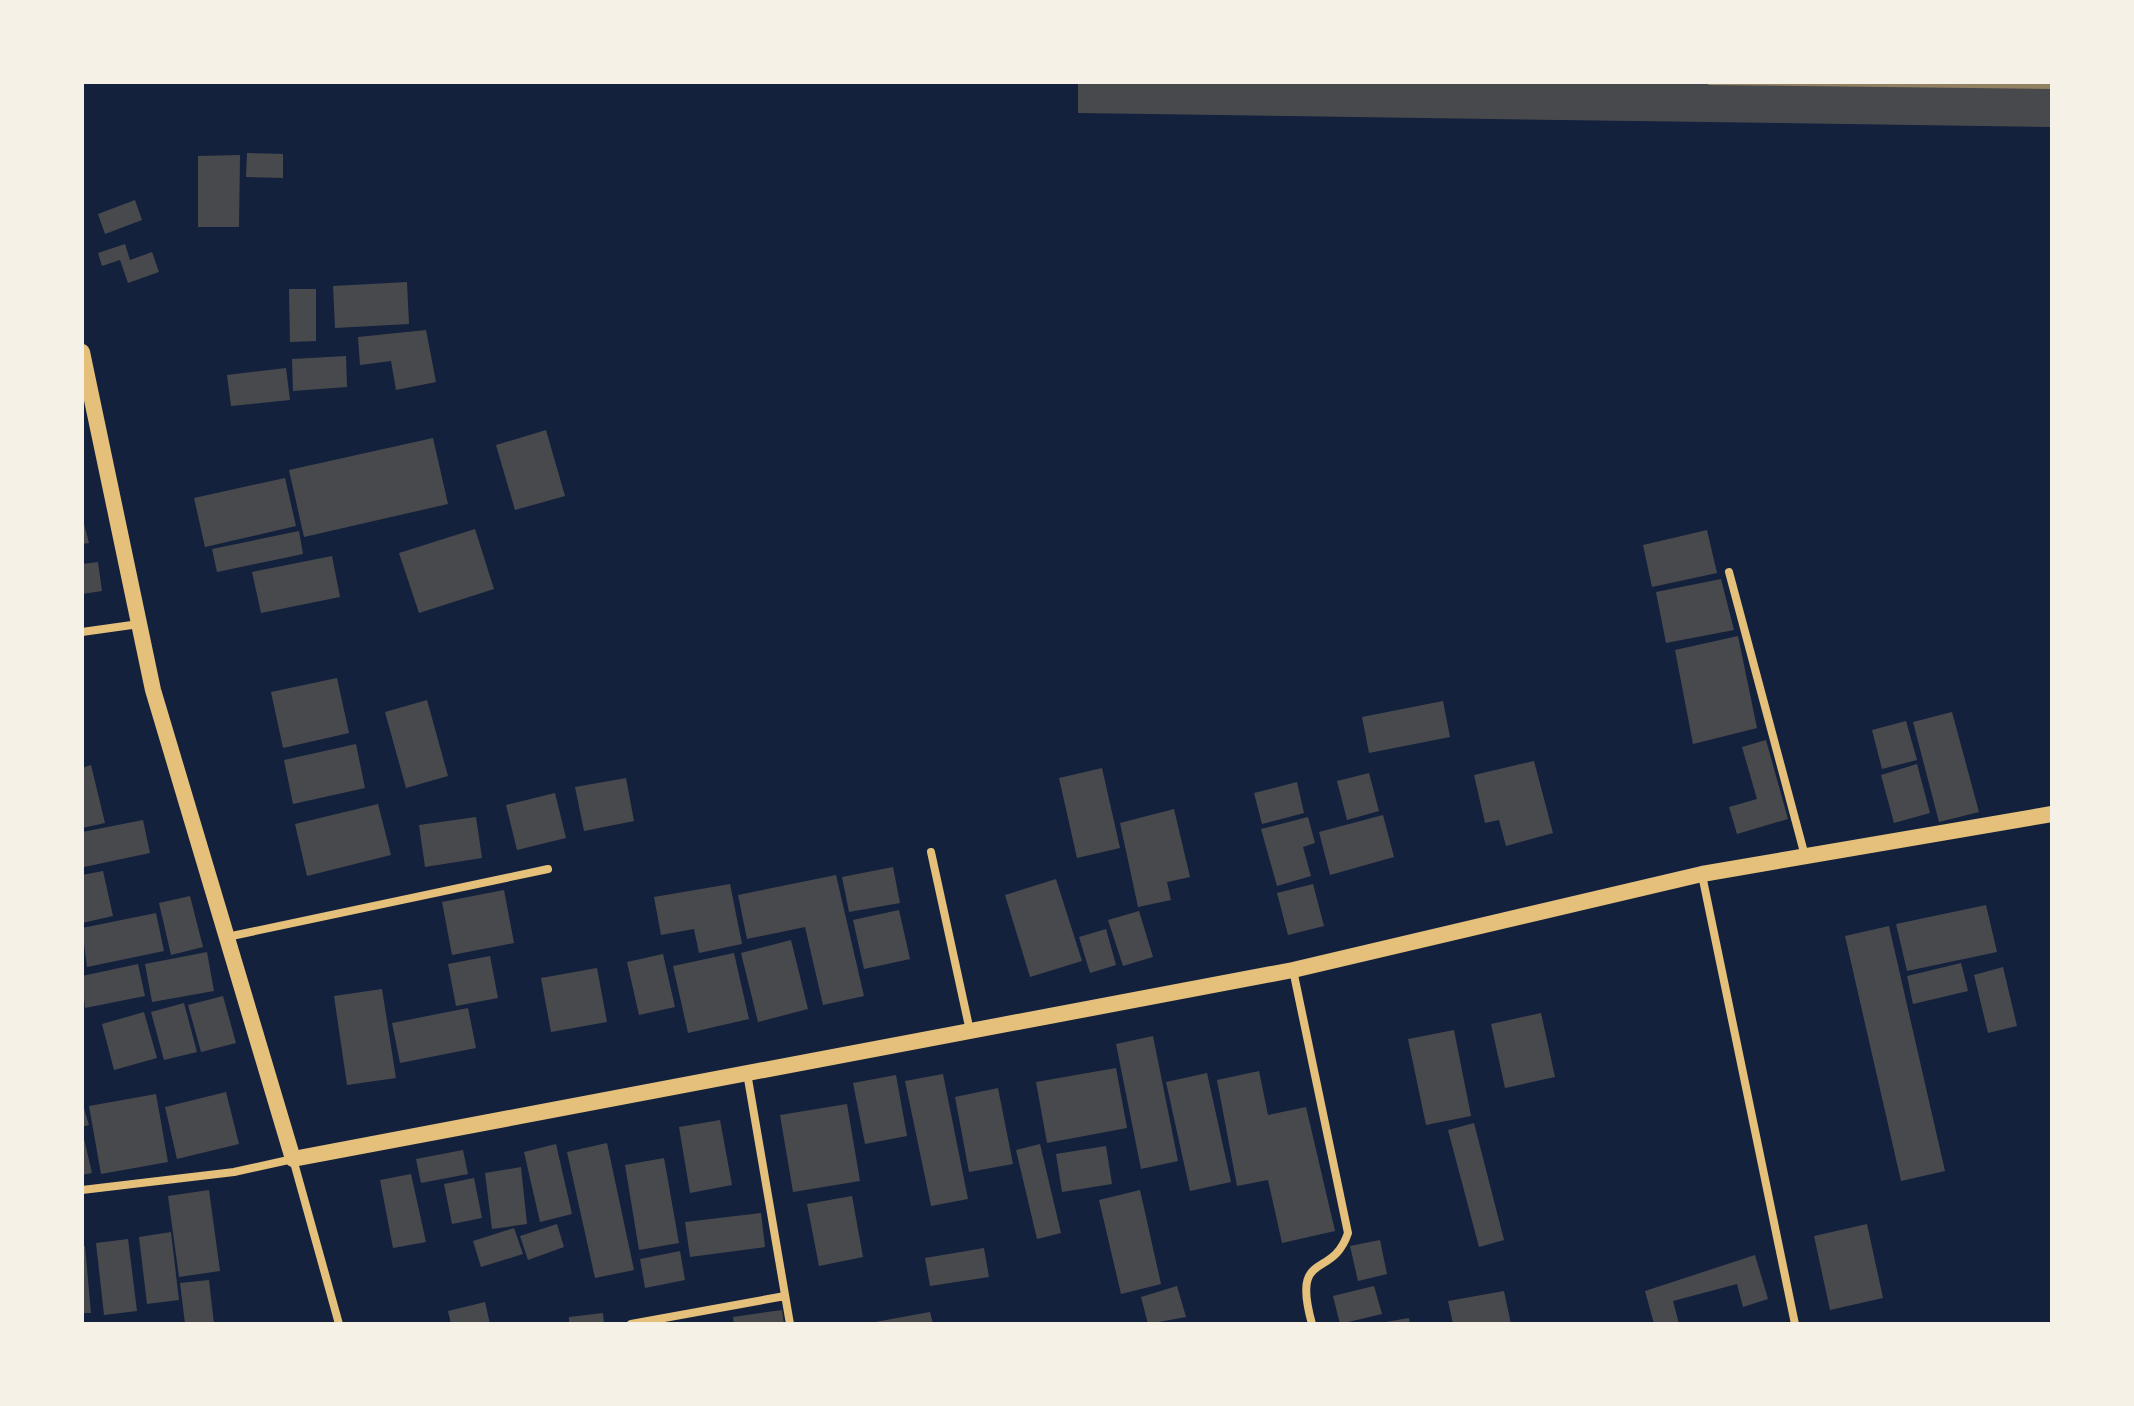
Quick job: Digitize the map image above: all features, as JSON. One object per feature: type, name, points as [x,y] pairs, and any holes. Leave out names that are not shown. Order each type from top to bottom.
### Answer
[{"type":"main road","points":[[82,352],[153,690],[293,1159],[1293,970],[1702,874],[2052,814]]},
{"type":"street","points":[[1729,572],[1805,856]]},
{"type":"street","points":[[82,632],[139,624]]},
{"type":"street","points":[[931,852],[971,1032]]},
{"type":"street","points":[[227,937],[548,869]]},
{"type":"street","points":[[1702,874],[1795,1324]]},
{"type":"street","points":[[1293,970],[1348,1233],[1344,1244],[1307,1278],[1304,1293],[1312,1324]]},
{"type":"street","points":[[747,1073],[790,1324]]},
{"type":"street","points":[[82,1190],[234,1172],[293,1159],[339,1324]]},
{"type":"street","points":[[631,1324],[785,1296]]},
{"type":"building","points":[[1078,82],[2052,82],[2052,127],[1078,113]]},
{"type":"building","points":[[247,153],[283,154],[283,178],[246,177]]},
{"type":"building","points":[[240,155],[239,227],[198,227],[198,156]]},
{"type":"building","points":[[135,200],[142,220],[105,234],[98,214]]},
{"type":"building","points":[[125,244],[130,260],[152,252],[159,272],[128,283],[120,260],[102,266],[98,253]]},
{"type":"building","points":[[407,282],[409,324],[335,328],[333,286]]},
{"type":"building","points":[[289,289],[316,289],[316,341],[290,342]]},
{"type":"building","points":[[426,330],[436,382],[396,390],[391,361],[360,365],[358,337]]},
{"type":"building","points":[[346,356],[347,387],[293,391],[292,359]]},
{"type":"building","points":[[286,368],[290,400],[231,406],[227,375]]},
{"type":"building","points":[[546,430],[565,496],[515,510],[496,445]]},
{"type":"building","points":[[433,438],[448,504],[304,537],[289,470]]},
{"type":"building","points":[[285,478],[296,526],[205,547],[194,498]]},
{"type":"building","points":[[82,516],[89,543],[82,544]]},
{"type":"building","points":[[475,529],[494,589],[419,613],[399,553]]},
{"type":"building","points":[[1707,530],[1717,573],[1652,587],[1643,545]]},
{"type":"building","points":[[299,531],[303,554],[217,572],[212,549]]},
{"type":"building","points":[[332,556],[340,597],[261,613],[252,572]]},
{"type":"building","points":[[98,562],[102,591],[82,594],[82,564]]},
{"type":"building","points":[[1721,579],[1734,630],[1666,643],[1656,592]]},
{"type":"building","points":[[1738,636],[1757,728],[1693,744],[1675,650]]},
{"type":"building","points":[[337,678],[349,733],[283,748],[271,692]]},
{"type":"building","points":[[427,700],[448,776],[406,788],[385,712]]},
{"type":"building","points":[[1443,701],[1450,737],[1369,753],[1362,717]]},
{"type":"building","points":[[1952,712],[1979,812],[1939,822],[1913,722]]},
{"type":"building","points":[[1906,721],[1917,760],[1882,769],[1872,730]]},
{"type":"building","points":[[1766,740],[1788,819],[1737,834],[1729,807],[1757,799],[1742,747]]},
{"type":"building","points":[[356,744],[365,788],[293,804],[284,760]]},
{"type":"building","points":[[1534,761],[1553,833],[1506,846],[1499,820],[1485,823],[1474,775]]},
{"type":"building","points":[[1917,764],[1930,813],[1894,823],[1881,775]]},
{"type":"building","points":[[91,765],[105,823],[82,828],[82,768]]},
{"type":"building","points":[[1102,768],[1120,848],[1077,858],[1059,778]]},
{"type":"building","points":[[1369,773],[1379,811],[1347,820],[1337,781]]},
{"type":"building","points":[[626,778],[634,821],[584,831],[575,787]]},
{"type":"building","points":[[1297,782],[1304,813],[1262,824],[1254,793]]},
{"type":"building","points":[[555,793],[566,838],[517,850],[506,805]]},
{"type":"building","points":[[378,804],[391,855],[307,876],[295,824]]},
{"type":"building","points":[[1174,809],[1190,877],[1167,882],[1171,900],[1138,907],[1120,823]]},
{"type":"building","points":[[1383,815],[1394,857],[1330,875],[1319,832]]},
{"type":"building","points":[[476,817],[482,858],[425,867],[419,825]]},
{"type":"building","points":[[1308,817],[1315,843],[1303,847],[1311,876],[1277,886],[1261,829]]},
{"type":"building","points":[[143,820],[150,853],[84,867],[82,832]]},
{"type":"building","points":[[893,867],[900,903],[849,912],[842,877]]},
{"type":"building","points":[[103,871],[113,916],[82,923],[82,875]]},
{"type":"building","points":[[836,875],[864,996],[823,1005],[805,927],[747,939],[738,895]]},
{"type":"building","points":[[1056,879],[1082,961],[1030,977],[1005,895]]},
{"type":"building","points":[[730,884],[742,944],[699,953],[694,929],[661,935],[654,897]]},
{"type":"building","points":[[1313,884],[1324,926],[1288,935],[1277,893]]},
{"type":"building","points":[[504,890],[514,943],[452,955],[442,902]]},
{"type":"building","points":[[190,896],[203,947],[171,955],[159,903]]},
{"type":"building","points":[[1986,905],[1997,952],[1907,971],[1896,924]]},
{"type":"building","points":[[899,910],[910,959],[864,969],[853,920]]},
{"type":"building","points":[[1139,911],[1153,957],[1123,966],[1108,920]]},
{"type":"building","points":[[156,913],[164,951],[87,967],[82,928]]},
{"type":"building","points":[[1889,926],[1945,1171],[1901,1181],[1845,936]]},
{"type":"building","points":[[1106,929],[1116,965],[1090,973],[1079,937]]},
{"type":"building","points":[[791,940],[808,1009],[758,1022],[741,953]]},
{"type":"building","points":[[207,952],[214,991],[152,1002],[145,964]]},
{"type":"building","points":[[734,953],[749,1019],[688,1033],[673,966]]},
{"type":"building","points":[[663,954],[675,1007],[639,1015],[627,962]]},
{"type":"building","points":[[490,956],[498,998],[456,1006],[448,964]]},
{"type":"building","points":[[1961,963],[1968,991],[1913,1004],[1907,976]]},
{"type":"building","points":[[138,964],[145,996],[85,1008],[82,976]]},
{"type":"building","points":[[2003,967],[2017,1026],[1988,1033],[1974,975]]},
{"type":"building","points":[[597,968],[607,1022],[551,1032],[541,978]]},
{"type":"building","points":[[382,989],[396,1078],[347,1085],[334,996]]},
{"type":"building","points":[[223,996],[236,1043],[201,1052],[188,1005]]},
{"type":"building","points":[[184,1003],[197,1052],[164,1060],[151,1012]]},
{"type":"building","points":[[468,1008],[476,1048],[400,1063],[392,1023]]},
{"type":"building","points":[[144,1012],[157,1058],[114,1070],[102,1024]]},
{"type":"building","points":[[1541,1013],[1555,1077],[1505,1088],[1491,1024]]},
{"type":"building","points":[[1454,1030],[1471,1116],[1426,1125],[1408,1039]]},
{"type":"building","points":[[1153,1036],[1178,1161],[1141,1169],[1116,1044]]},
{"type":"building","points":[[1116,1068],[1127,1128],[1047,1143],[1036,1082]]},
{"type":"building","points":[[1259,1071],[1268,1115],[1306,1107],[1335,1231],[1282,1243],[1268,1180],[1237,1186],[1217,1080]]},
{"type":"building","points":[[1207,1073],[1231,1182],[1190,1191],[1166,1082]]},
{"type":"building","points":[[943,1074],[968,1199],[931,1206],[905,1081]]},
{"type":"building","points":[[896,1075],[907,1136],[865,1144],[853,1083]]},
{"type":"building","points":[[998,1088],[1013,1164],[969,1172],[955,1097]]},
{"type":"building","points":[[226,1092],[239,1144],[177,1159],[165,1107]]},
{"type":"building","points":[[156,1094],[168,1162],[101,1174],[89,1106]]},
{"type":"building","points":[[82,1102],[89,1125],[82,1127]]},
{"type":"building","points":[[847,1104],[860,1181],[793,1192],[780,1115]]},
{"type":"building","points":[[720,1120],[732,1185],[690,1193],[679,1127]]},
{"type":"building","points":[[1474,1123],[1504,1240],[1479,1247],[1448,1130]]},
{"type":"building","points":[[82,1130],[92,1173],[82,1175]]},
{"type":"building","points":[[607,1143],[634,1270],[595,1278],[567,1152]]},
{"type":"building","points":[[556,1144],[572,1214],[540,1222],[524,1152]]},
{"type":"building","points":[[1040,1144],[1061,1233],[1037,1239],[1016,1150]]},
{"type":"building","points":[[1106,1146],[1112,1184],[1062,1192],[1056,1154]]},
{"type":"building","points":[[463,1150],[468,1174],[421,1183],[416,1159]]},
{"type":"building","points":[[664,1158],[679,1243],[639,1250],[625,1165]]},
{"type":"building","points":[[521,1167],[527,1224],[492,1229],[485,1173]]},
{"type":"building","points":[[411,1174],[426,1242],[393,1248],[380,1180]]},
{"type":"building","points":[[474,1178],[482,1218],[452,1224],[444,1184]]},
{"type":"building","points":[[209,1190],[220,1271],[179,1277],[168,1196]]},
{"type":"building","points":[[1140,1190],[1161,1284],[1121,1294],[1099,1200]]},
{"type":"building","points":[[852,1196],[863,1257],[819,1266],[807,1204]]},
{"type":"building","points":[[761,1213],[765,1247],[690,1257],[685,1222]]},
{"type":"building","points":[[557,1224],[564,1247],[528,1260],[520,1236]]},
{"type":"building","points":[[1867,1224],[1883,1298],[1830,1310],[1814,1236]]},
{"type":"building","points":[[514,1228],[523,1254],[481,1267],[473,1241]]},
{"type":"building","points":[[171,1232],[179,1300],[147,1304],[139,1237]]},
{"type":"building","points":[[128,1239],[137,1311],[104,1315],[96,1243]]},
{"type":"building","points":[[1380,1240],[1387,1274],[1358,1281],[1350,1246]]},
{"type":"building","points":[[82,1246],[85,1246],[91,1313],[82,1313]]},
{"type":"building","points":[[984,1248],[989,1277],[930,1286],[925,1258]]},
{"type":"building","points":[[680,1251],[685,1280],[645,1288],[640,1259]]},
{"type":"building","points":[[1755,1255],[1768,1299],[1743,1307],[1737,1284],[1673,1301],[1679,1324],[1654,1324],[1645,1291]]},
{"type":"building","points":[[209,1280],[214,1324],[185,1324],[180,1283]]},
{"type":"building","points":[[1177,1286],[1186,1317],[1148,1324],[1141,1297]]},
{"type":"building","points":[[1374,1286],[1382,1314],[1340,1324],[1333,1296]]},
{"type":"building","points":[[1504,1291],[1511,1324],[1453,1324],[1448,1301]]},
{"type":"building","points":[[485,1302],[490,1324],[451,1324],[448,1311]]},
{"type":"building","points":[[782,1310],[784,1324],[734,1324],[733,1317]]},
{"type":"building","points":[[930,1312],[933,1324],[875,1324],[875,1322]]},
{"type":"building","points":[[603,1313],[604,1324],[569,1324],[569,1317]]},
{"type":"building","points":[[1409,1318],[1410,1324],[1386,1324],[1386,1322]]},
{"type":"railway","points":[[1710,82],[2052,86]]}]
